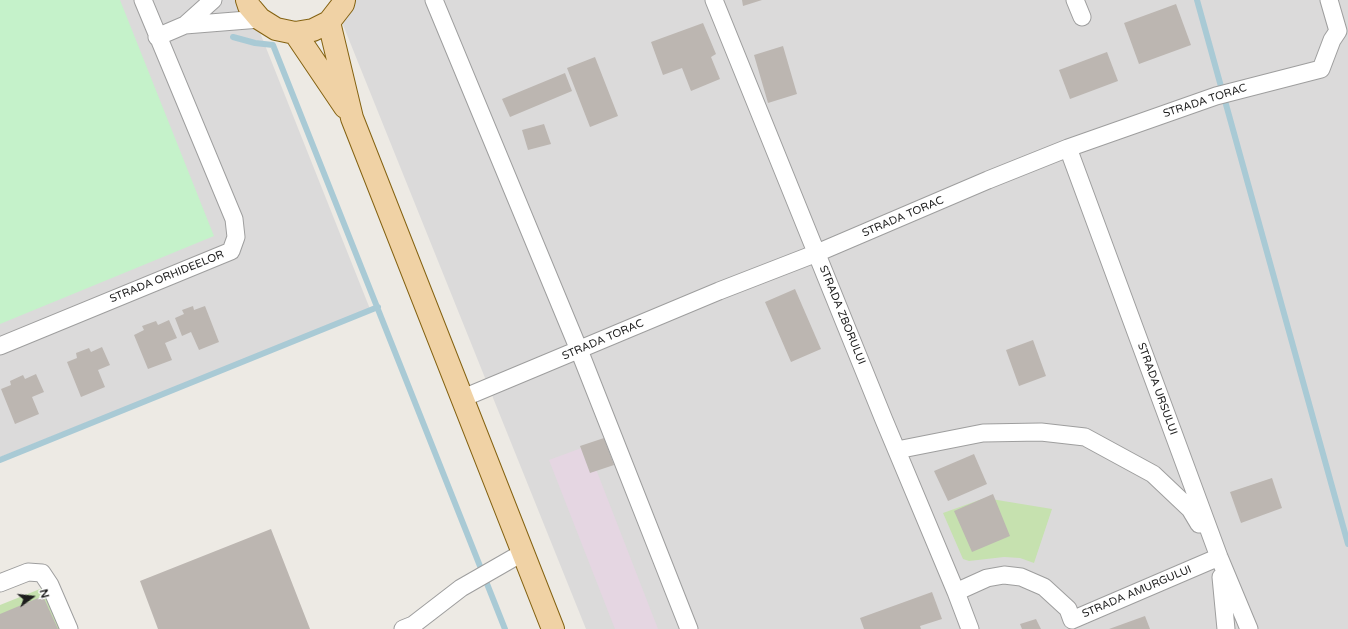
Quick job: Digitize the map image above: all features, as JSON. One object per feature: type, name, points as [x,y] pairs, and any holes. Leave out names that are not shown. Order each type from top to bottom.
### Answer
[{"type":"main road","points":[[247,0],[249,6],[260,19],[276,29],[295,33],[313,30],[329,22],[343,4],[344,0]]},
{"type":"main road","points":[[329,22],[352,118],[553,629]]},
{"type":"main road","points":[[295,33],[352,118]]},
{"type":"street","name":"STRADA ORHIDEELOR","points":[[0,346],[231,251],[236,237],[234,219],[157,37],[143,0]]},
{"type":"street","points":[[157,37],[185,25],[213,0]]},
{"type":"street","points":[[434,0],[579,350],[690,629]]},
{"type":"street","name":"STRADA ZBORULUI","points":[[714,0],[970,629]]},
{"type":"street","points":[[1075,0],[1082,17]]},
{"type":"street","name":"STRADA TORAC","points":[[463,398],[1068,148],[1216,96],[1321,69],[1332,40],[1338,31],[1329,0]]},
{"type":"street","points":[[185,25],[260,19]]},
{"type":"street","name":"STRADA URSULUI","points":[[1068,148],[1219,557],[1249,629]]},
{"type":"street","points":[[897,450],[983,433],[1041,432],[1085,437],[1153,474],[1190,509],[1219,557],[1226,629]]},
{"type":"street","points":[[403,629],[413,625],[461,588],[522,553]]},
{"type":"street","name":"STRADA AMURGULUI","points":[[956,592],[987,578],[1004,575],[1021,577],[1044,587],[1068,609],[1074,624],[1219,557]]},
{"type":"street","points":[[0,583],[28,572],[42,573],[50,586],[69,629]]},
{"type":"shaded area","points":[[0,0],[247,0],[370,309],[0,457]]},
{"type":"shaded area","points":[[333,0],[1348,0],[1348,629],[586,629]]},
{"type":"shaded area","points":[[587,446],[658,629],[615,629],[549,460]]},
{"type":"green space","points":[[0,0],[120,0],[214,236],[0,324]]},
{"type":"green space","points":[[985,498],[1052,509],[1034,563],[1020,558],[1004,557],[969,561],[963,559],[943,513]]},
{"type":"green space","points":[[45,587],[63,629],[0,629],[0,605]]},
{"type":"building","points":[[742,0],[762,0],[743,6]]},
{"type":"building","points":[[1176,4],[1191,45],[1139,64],[1124,23]]},
{"type":"building","points":[[703,23],[716,54],[711,57],[720,79],[691,91],[682,68],[663,75],[651,42]]},
{"type":"building","points":[[783,46],[797,94],[768,103],[754,55]]},
{"type":"building","points":[[1107,52],[1118,81],[1070,99],[1059,70]]},
{"type":"building","points":[[595,57],[618,116],[590,127],[567,68]]},
{"type":"building","points":[[565,73],[572,91],[510,117],[502,99]]},
{"type":"building","points":[[544,124],[551,144],[528,150],[522,130]]},
{"type":"building","points":[[795,289],[821,349],[791,362],[765,302]]},
{"type":"building","points":[[193,306],[194,310],[205,306],[219,342],[199,350],[191,332],[182,336],[175,318],[184,314],[182,310]]},
{"type":"building","points":[[169,320],[177,338],[165,343],[172,360],[148,369],[134,335],[144,330],[142,326],[156,321],[158,325]]},
{"type":"building","points":[[1033,340],[1046,376],[1019,386],[1006,350]]},
{"type":"building","points":[[102,347],[110,365],[98,370],[105,387],[81,397],[67,362],[77,358],[76,353],[89,348],[91,352]]},
{"type":"building","points":[[36,374],[44,392],[32,397],[39,414],[15,424],[1,389],[11,385],[10,381],[23,375],[25,379]]},
{"type":"building","points":[[604,438],[614,465],[590,473],[580,446]]},
{"type":"building","points":[[974,454],[987,484],[948,501],[934,471]]},
{"type":"building","points":[[1272,478],[1282,508],[1241,523],[1230,492]]},
{"type":"building","points":[[993,494],[1010,536],[972,552],[954,511]]},
{"type":"building","points":[[271,529],[310,629],[158,629],[140,581]]},
{"type":"building","points":[[932,592],[942,619],[920,626],[921,629],[864,629],[860,618]]},
{"type":"building","points":[[43,596],[58,629],[0,629],[0,614]]},
{"type":"building","points":[[1145,616],[1150,629],[1109,629]]},
{"type":"building","points":[[1036,619],[1041,629],[1022,629],[1020,624]]},
{"type":"waterway","points":[[1197,0],[1348,544]]},
{"type":"waterway","points":[[233,37],[255,43],[273,45],[505,629]]},
{"type":"waterway","points":[[0,460],[378,307]]}]
